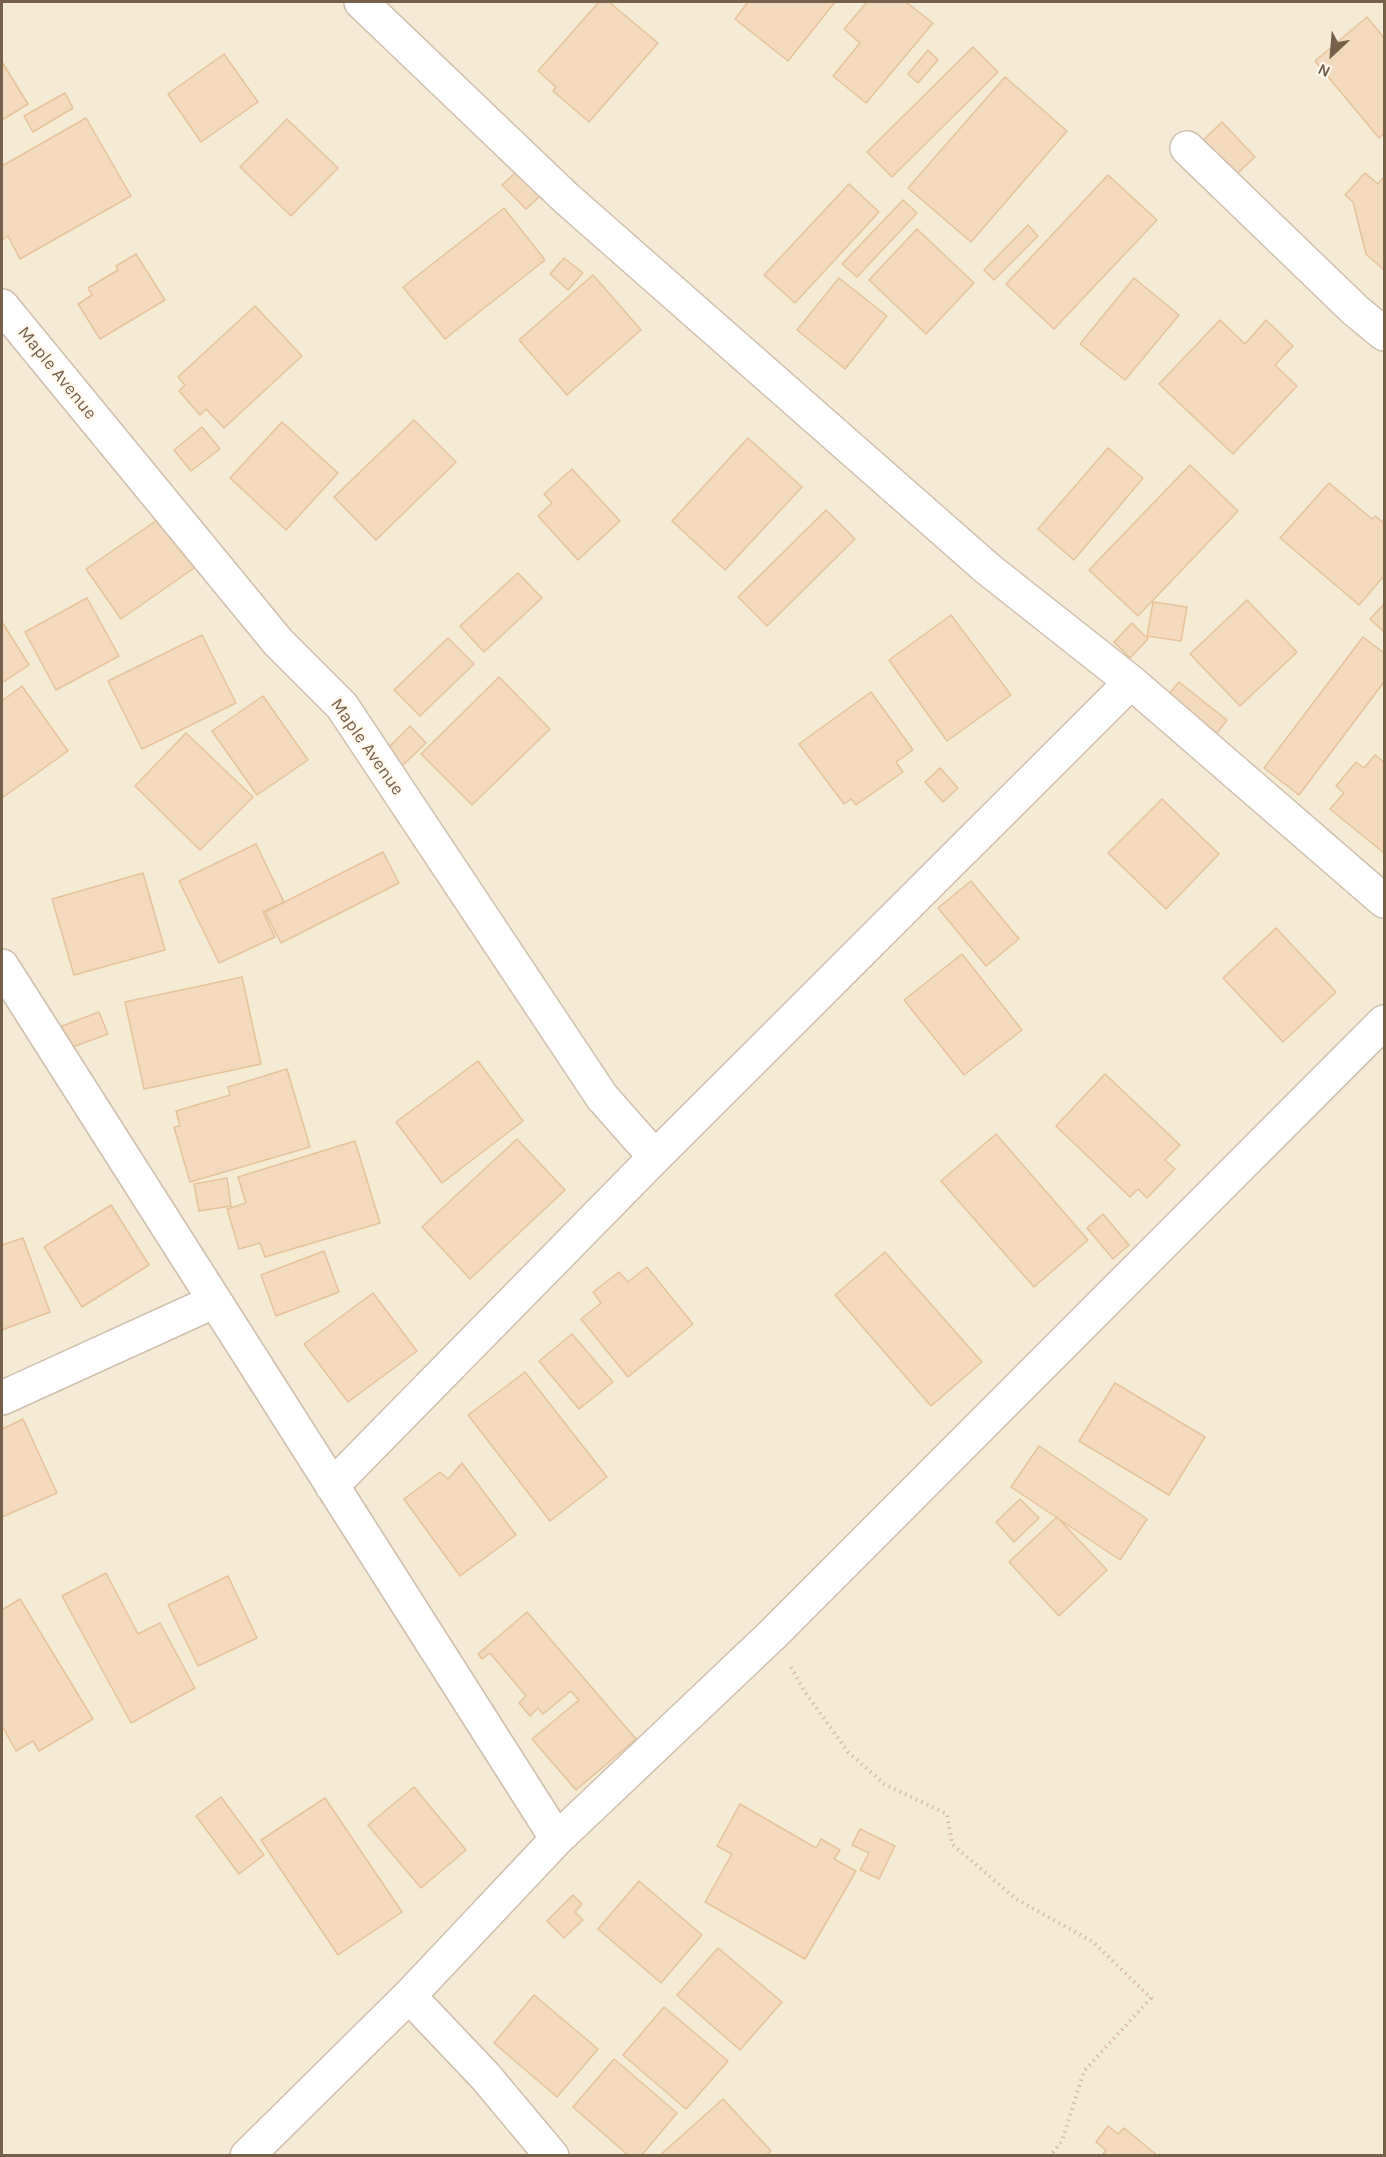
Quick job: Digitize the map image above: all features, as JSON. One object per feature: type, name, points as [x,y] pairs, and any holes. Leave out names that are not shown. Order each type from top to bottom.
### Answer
[{"type":"street","points":[[361,2],[566,198],[988,569],[1131,682],[1384,901]]},
{"type":"street","points":[[1187,148],[1355,310],[1384,334]]},
{"type":"street","name":"Maple Avenue","points":[[2,306],[278,642],[342,706],[602,1097],[655,1157]]},
{"type":"street","points":[[332,1486],[655,1157],[1131,682]]},
{"type":"street","points":[[2,966],[557,1839]]},
{"type":"street","points":[[247,2156],[409,1996],[557,1839],[772,1635],[1384,1022]]},
{"type":"street","points":[[2,1398],[215,1301]]},
{"type":"street","points":[[409,1996],[485,2076],[552,2156]]},
{"type":"path","points":[[772,1635],[806,1692],[848,1752],[884,1784],[947,1815],[952,1844],[1016,1899],[1093,1942],[1151,1998],[1084,2071],[1062,2140],[1050,2156]]},
{"type":"shaded area","points":[[2,2],[1384,2],[1384,2155],[2,2155]]},
{"type":"building","points":[[599,2],[609,2],[658,43],[589,122],[553,91],[556,87],[538,71]]},
{"type":"building","points":[[748,2],[835,2],[788,61],[735,19]]},
{"type":"building","points":[[867,2],[906,2],[933,23],[866,103],[833,76],[860,43],[844,29]]},
{"type":"building","points":[[1367,17],[1384,38],[1384,134],[1379,138],[1315,61]]},
{"type":"building","points":[[973,47],[998,72],[892,177],[867,152]]},
{"type":"building","points":[[928,50],[938,60],[918,83],[908,74]]},
{"type":"building","points":[[224,54],[258,102],[201,142],[168,94]]},
{"type":"building","points":[[2,62],[28,104],[2,120]]},
{"type":"building","points":[[1005,77],[1067,131],[971,242],[908,188]]},
{"type":"building","points":[[65,93],[73,108],[33,132],[24,116]]},
{"type":"building","points":[[86,118],[131,196],[20,259],[8,236],[2,240],[2,166]]},
{"type":"building","points":[[287,119],[338,168],[291,216],[240,167]]},
{"type":"building","points":[[1222,122],[1255,157],[1229,181],[1197,146]]},
{"type":"building","points":[[516,172],[540,196],[526,209],[502,185]]},
{"type":"building","points":[[1365,173],[1378,184],[1384,177],[1384,270],[1366,254],[1353,202],[1345,195]]},
{"type":"building","points":[[1108,175],[1157,220],[1054,329],[1006,284]]},
{"type":"building","points":[[849,184],[879,212],[795,303],[764,275]]},
{"type":"building","points":[[903,200],[917,213],[857,277],[842,264]]},
{"type":"building","points":[[504,208],[545,260],[445,339],[403,287]]},
{"type":"building","points":[[1028,225],[1038,236],[994,280],[984,270]]},
{"type":"building","points":[[917,229],[974,283],[926,334],[869,280]]},
{"type":"building","points":[[136,254],[165,300],[100,339],[78,304],[92,295],[88,288],[118,270],[116,266]]},
{"type":"building","points":[[564,258],[583,273],[568,290],[550,274]]},
{"type":"building","points":[[593,275],[641,330],[567,395],[519,340]]},
{"type":"building","points":[[839,278],[887,316],[845,369],[797,330]]},
{"type":"building","points":[[1134,278],[1179,315],[1125,380],[1080,344]]},
{"type":"building","points":[[255,306],[302,356],[224,428],[206,409],[200,415],[179,391],[185,385],[178,377]]},
{"type":"building","points":[[1220,320],[1245,344],[1266,320],[1293,346],[1275,365],[1297,386],[1233,454],[1159,384]]},
{"type":"building","points":[[414,420],[456,462],[376,540],[334,497]]},
{"type":"building","points":[[282,422],[338,473],[286,530],[230,478]]},
{"type":"building","points":[[202,427],[220,449],[191,471],[174,450]]},
{"type":"building","points":[[748,438],[802,487],[725,570],[672,521]]},
{"type":"building","points":[[1108,448],[1143,478],[1074,560],[1038,529]]},
{"type":"building","points":[[1190,465],[1238,511],[1138,616],[1089,570]]},
{"type":"building","points":[[572,469],[620,521],[578,560],[538,516],[552,503],[544,494]]},
{"type":"building","points":[[1329,483],[1372,519],[1375,516],[1383,522],[1384,520],[1384,576],[1359,605],[1280,538]]},
{"type":"building","points":[[826,510],[855,539],[767,626],[738,597]]},
{"type":"building","points":[[163,516],[197,566],[121,619],[86,569]]},
{"type":"building","points":[[518,573],[542,598],[484,652],[460,626]]},
{"type":"building","points":[[87,598],[119,656],[56,690],[25,632]]},
{"type":"building","points":[[1247,600],[1297,652],[1240,706],[1190,654]]},
{"type":"building","points":[[1153,602],[1187,607],[1181,641],[1147,636]]},
{"type":"building","points":[[1384,604],[1384,632],[1370,619]]},
{"type":"building","points":[[951,615],[1011,695],[947,741],[889,660]]},
{"type":"building","points":[[2,622],[29,665],[2,683]]},
{"type":"building","points":[[1132,623],[1148,639],[1130,658],[1114,642]]},
{"type":"building","points":[[202,635],[236,703],[142,749],[108,681]]},
{"type":"building","points":[[1363,637],[1384,653],[1384,682],[1299,795],[1264,768]]},
{"type":"building","points":[[448,638],[474,664],[420,716],[394,690]]},
{"type":"building","points":[[499,677],[550,729],[472,805],[421,754]]},
{"type":"building","points":[[1179,682],[1227,720],[1206,747],[1157,708]]},
{"type":"building","points":[[22,686],[68,751],[2,798],[2,701]]},
{"type":"building","points":[[871,692],[913,750],[896,762],[903,772],[856,805],[851,799],[844,804],[799,744]]},
{"type":"building","points":[[263,696],[308,760],[257,795],[212,731]]},
{"type":"building","points":[[410,726],[426,743],[400,768],[384,752]]},
{"type":"building","points":[[186,733],[253,797],[200,850],[135,786]]},
{"type":"building","points":[[1375,755],[1384,762],[1384,853],[1330,809],[1344,793],[1336,786],[1356,762],[1364,768]]},
{"type":"building","points":[[940,768],[958,788],[943,802],[925,782]]},
{"type":"building","points":[[1162,799],[1219,854],[1166,909],[1108,853]]},
{"type":"building","points":[[256,844],[284,902],[263,912],[275,937],[219,963],[179,881]]},
{"type":"building","points":[[383,852],[399,883],[281,943],[265,912]]},
{"type":"building","points":[[143,873],[165,950],[74,975],[52,899]]},
{"type":"building","points":[[971,881],[1019,939],[986,966],[938,908]]},
{"type":"building","points":[[1276,928],[1336,992],[1283,1042],[1223,978]]},
{"type":"building","points":[[962,954],[1022,1030],[964,1075],[904,1000]]},
{"type":"building","points":[[242,977],[261,1064],[144,1089],[125,1002]]},
{"type":"building","points":[[99,1012],[108,1034],[70,1048],[62,1026]]},
{"type":"building","points":[[478,1061],[523,1121],[442,1183],[396,1122]]},
{"type":"building","points":[[287,1069],[310,1147],[190,1182],[174,1127],[180,1126],[176,1111],[230,1095],[228,1087]]},
{"type":"building","points":[[1105,1074],[1180,1145],[1165,1160],[1175,1169],[1147,1198],[1138,1189],[1130,1197],[1056,1126]]},
{"type":"building","points":[[996,1134],[1088,1240],[1034,1287],[941,1181]]},
{"type":"building","points":[[517,1139],[565,1190],[470,1279],[422,1227]]},
{"type":"building","points":[[355,1141],[380,1223],[265,1257],[260,1243],[239,1249],[227,1209],[246,1203],[238,1177]]},
{"type":"building","points":[[227,1178],[231,1206],[199,1211],[194,1184]]},
{"type":"building","points":[[111,1205],[149,1265],[82,1307],[44,1247]]},
{"type":"building","points":[[1103,1214],[1129,1245],[1113,1259],[1087,1228]]},
{"type":"building","points":[[23,1238],[50,1312],[2,1330],[2,1245]]},
{"type":"building","points":[[324,1251],[339,1292],[276,1316],[261,1275]]},
{"type":"building","points":[[885,1252],[982,1362],[931,1406],[835,1295]]},
{"type":"building","points":[[647,1267],[693,1324],[628,1377],[581,1319],[601,1303],[593,1292],[619,1272],[628,1282]]},
{"type":"building","points":[[373,1293],[417,1351],[348,1402],[304,1344]]},
{"type":"building","points":[[572,1334],[613,1382],[579,1409],[539,1361]]},
{"type":"building","points":[[525,1372],[607,1477],[550,1521],[468,1415]]},
{"type":"building","points":[[1115,1383],[1205,1437],[1169,1495],[1079,1441]]},
{"type":"building","points":[[23,1419],[57,1493],[2,1517],[2,1429]]},
{"type":"building","points":[[1039,1446],[1147,1519],[1120,1560],[1011,1487]]},
{"type":"building","points":[[462,1463],[516,1535],[460,1576],[404,1499],[440,1472],[448,1479]]},
{"type":"building","points":[[1020,1499],[1039,1518],[1014,1542],[996,1522]]},
{"type":"building","points":[[1057,1517],[1107,1570],[1059,1616],[1009,1562]]},
{"type":"building","points":[[106,1573],[138,1634],[160,1623],[195,1688],[131,1723],[62,1596]]},
{"type":"building","points":[[228,1576],[257,1638],[198,1666],[168,1605]]},
{"type":"building","points":[[20,1599],[93,1719],[39,1751],[33,1741],[16,1751],[2,1726],[2,1610]]},
{"type":"building","points":[[527,1612],[636,1739],[576,1790],[532,1739],[579,1700],[571,1691],[543,1714],[538,1708],[530,1716],[519,1703],[526,1696],[490,1653],[482,1659],[478,1654]]},
{"type":"building","points":[[414,1787],[466,1850],[421,1888],[368,1825]]},
{"type":"building","points":[[221,1797],[264,1855],[239,1874],[196,1816]]},
{"type":"building","points":[[325,1798],[402,1912],[338,1955],[261,1840]]},
{"type":"building","points":[[740,1804],[816,1848],[821,1839],[840,1850],[834,1859],[856,1871],[805,1959],[705,1902],[732,1854],[717,1846]]},
{"type":"building","points":[[860,1829],[895,1846],[879,1879],[860,1870],[869,1853],[852,1845]]},
{"type":"building","points":[[639,1881],[702,1935],[661,1983],[598,1929]]},
{"type":"building","points":[[573,1895],[582,1904],[575,1912],[583,1920],[564,1938],[547,1921]]},
{"type":"building","points":[[718,1948],[782,2002],[740,2050],[677,1995]]},
{"type":"building","points":[[534,1995],[598,2049],[557,2097],[494,2043]]},
{"type":"building","points":[[664,2007],[728,2061],[686,2109],[623,2055]]},
{"type":"building","points":[[614,2059],[677,2113],[641,2156],[629,2156],[573,2107]]},
{"type":"building","points":[[723,2099],[771,2151],[765,2156],[659,2156]]},
{"type":"building","points":[[1108,2126],[1118,2134],[1124,2128],[1158,2156],[1102,2156],[1106,2150],[1096,2142]]}]
